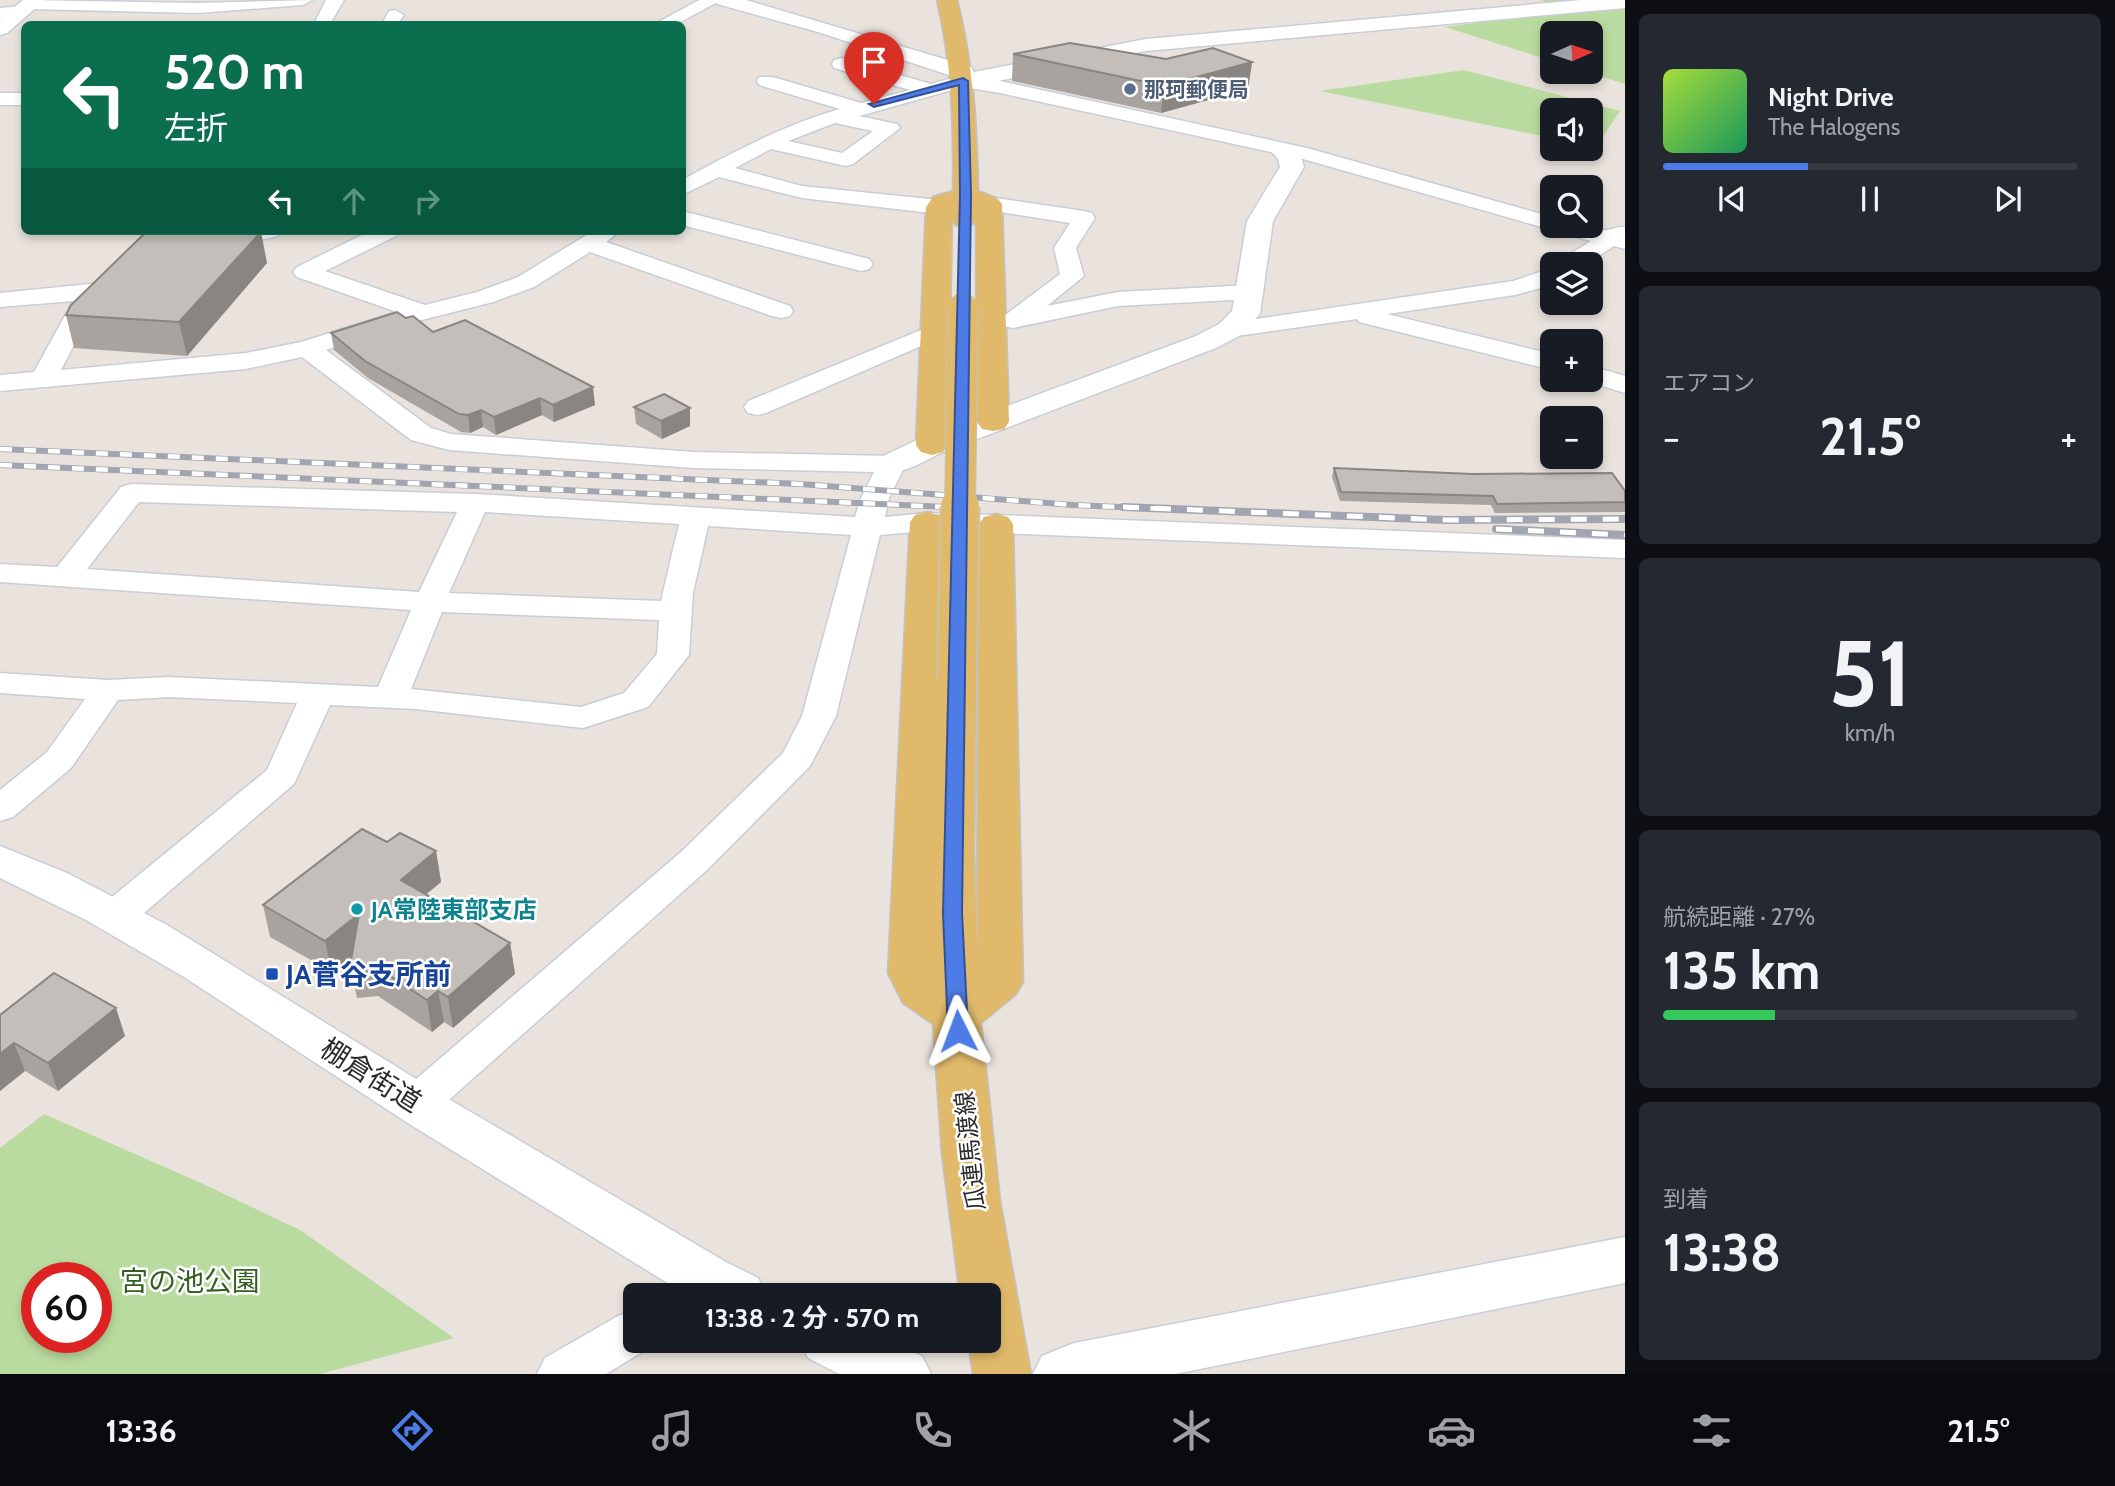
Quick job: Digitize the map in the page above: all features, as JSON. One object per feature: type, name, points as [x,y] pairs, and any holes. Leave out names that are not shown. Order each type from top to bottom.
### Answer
[{"type":"main road","points":[[947,0],[958,36],[977,200],[1002,325],[993,422]]},
{"type":"main road","points":[[932,445],[933,332],[939,206],[942,202],[977,200]]},
{"type":"main road","points":[[964,245],[977,200]]},
{"type":"main road","name":"瓜連馬渡線","points":[[963,295],[953,913],[957,1016],[972,1176],[986,1283]]},
{"type":"main road","points":[[927,522],[911,973],[920,991],[957,1016],[1000,982],[996,524]]},
{"type":"main road","name":"瓜連馬渡線","points":[[998,1353],[1002,1374]]},
{"type":"street","points":[[0,13],[29,5],[228,7],[303,0]]},
{"type":"street","points":[[324,21],[335,0]]},
{"type":"street","points":[[670,21],[712,0]]},
{"type":"street","points":[[724,0],[825,28],[1000,87],[1307,154],[1540,221]]},
{"type":"street","points":[[686,187],[768,142],[831,116],[930,89],[963,76],[1146,45],[1625,2]]},
{"type":"street","points":[[0,29],[29,5]]},
{"type":"street","points":[[221,21],[228,7]]},
{"type":"street","points":[[129,21],[137,8]]},
{"type":"street","points":[[841,64],[930,89]]},
{"type":"street","points":[[766,82],[857,108]]},
{"type":"street","points":[[0,99],[21,99]]},
{"type":"street","points":[[823,195],[846,160],[890,128],[831,116]]},
{"type":"street","points":[[768,142],[846,160]]},
{"type":"street","points":[[1229,330],[1246,314],[1260,221],[1292,167],[1290,157],[1282,150]]},
{"type":"street","points":[[716,170],[823,195],[939,206]]},
{"type":"street","points":[[977,200],[1084,218],[1065,248],[1072,276],[1002,325]]},
{"type":"street","points":[[686,219],[861,264]]},
{"type":"street","points":[[197,247],[252,235]]},
{"type":"street","points":[[380,235],[305,272],[422,312]]},
{"type":"street","points":[[0,383],[246,361],[307,348],[422,312],[485,297],[526,282],[599,237],[781,311]]},
{"type":"street","points":[[1593,252],[1619,238]]},
{"type":"street","points":[[307,348],[421,434],[449,442],[694,460],[892,464],[932,445],[1172,356],[1229,330],[1515,288],[1540,281]]},
{"type":"street","points":[[0,300],[97,284],[44,378]]},
{"type":"street","points":[[1002,325],[1118,299],[1251,292]]},
{"type":"street","points":[[1350,313],[1540,359]]},
{"type":"street","points":[[757,407],[933,332]]},
{"type":"street","points":[[1603,378],[1625,384]]},
{"type":"street","points":[[416,1104],[694,861],[798,758],[819,716],[877,491],[892,464]]},
{"type":"street","points":[[65,577],[131,493],[475,503],[869,527],[927,522],[996,524],[1625,549]]},
{"type":"street","points":[[390,698],[475,503]]},
{"type":"street","points":[[0,683],[108,690],[169,687],[390,698],[583,718],[636,700],[673,655],[677,593],[696,516]]},
{"type":"street","points":[[0,573],[430,602],[676,611]]},
{"type":"street","points":[[0,809],[59,760],[108,690]]},
{"type":"street","points":[[115,916],[282,776],[318,695]]},
{"type":"street","name":"棚倉街道","points":[[0,862],[45,880],[115,916],[700,1283]]},
{"type":"street","points":[[1062,1374],[1625,1260]]},
{"type":"street","points":[[562,1374],[623,1338]]},
{"type":"street","points":[[853,1353],[902,1374]]},
{"type":"green space","points":[[1541,0],[1625,0],[1625,84],[1603,77],[1603,21],[1540,21],[1540,57],[1445,27],[1568,11]]},
{"type":"green space","points":[[1464,70],[1571,98],[1540,98],[1540,136],[1320,91]]},
{"type":"green space","points":[[1603,107],[1620,111],[1603,136]]},
{"type":"green space","name":"宮の池公園","points":[[44,1114],[300,1230],[454,1338],[320,1374],[0,1374],[0,1148]]},
{"type":"building","points":[[1070,43],[1166,59],[1213,48],[1252,62],[1164,86],[1013,54]]},
{"type":"building","points":[[143,235],[258,235],[179,322],[66,315],[71,305]]},
{"type":"building","points":[[397,312],[406,318],[413,316],[433,332],[465,320],[593,387],[553,405],[540,398],[494,417],[481,410],[468,415],[459,414],[365,361],[331,333]]},
{"type":"building","points":[[664,394],[690,408],[661,421],[634,407]]},
{"type":"building","points":[[1334,468],[1472,474],[1612,473],[1625,491],[1625,502],[1497,504],[1493,496],[1341,492]]},
{"type":"building","points":[[362,829],[387,842],[400,833],[436,851],[401,880],[510,943],[448,997],[438,991],[427,1000],[372,964],[350,966],[359,914],[325,941],[263,905]]},
{"type":"building","points":[[54,973],[116,1008],[48,1063],[14,1043],[0,1054],[0,1015]]},
{"type":"railway","points":[[0,449],[800,484],[1073,505],[1166,509]]},
{"type":"railway","points":[[0,465],[947,507]]},
{"type":"railway","points":[[1123,507],[1447,520],[1625,519]]},
{"type":"railway","points":[[1496,529],[1625,535]]},
{"type":"place","name":"那珂郵便局","points":[[1130,89]]},
{"type":"place","name":"JA常陸東部支店","points":[[357,909]]},
{"type":"place","name":"JA菅谷支所前","points":[[272,974]]},
{"type":"route","points":[[874,104],[963,81],[965,195],[953,913],[958,1031]]}]
